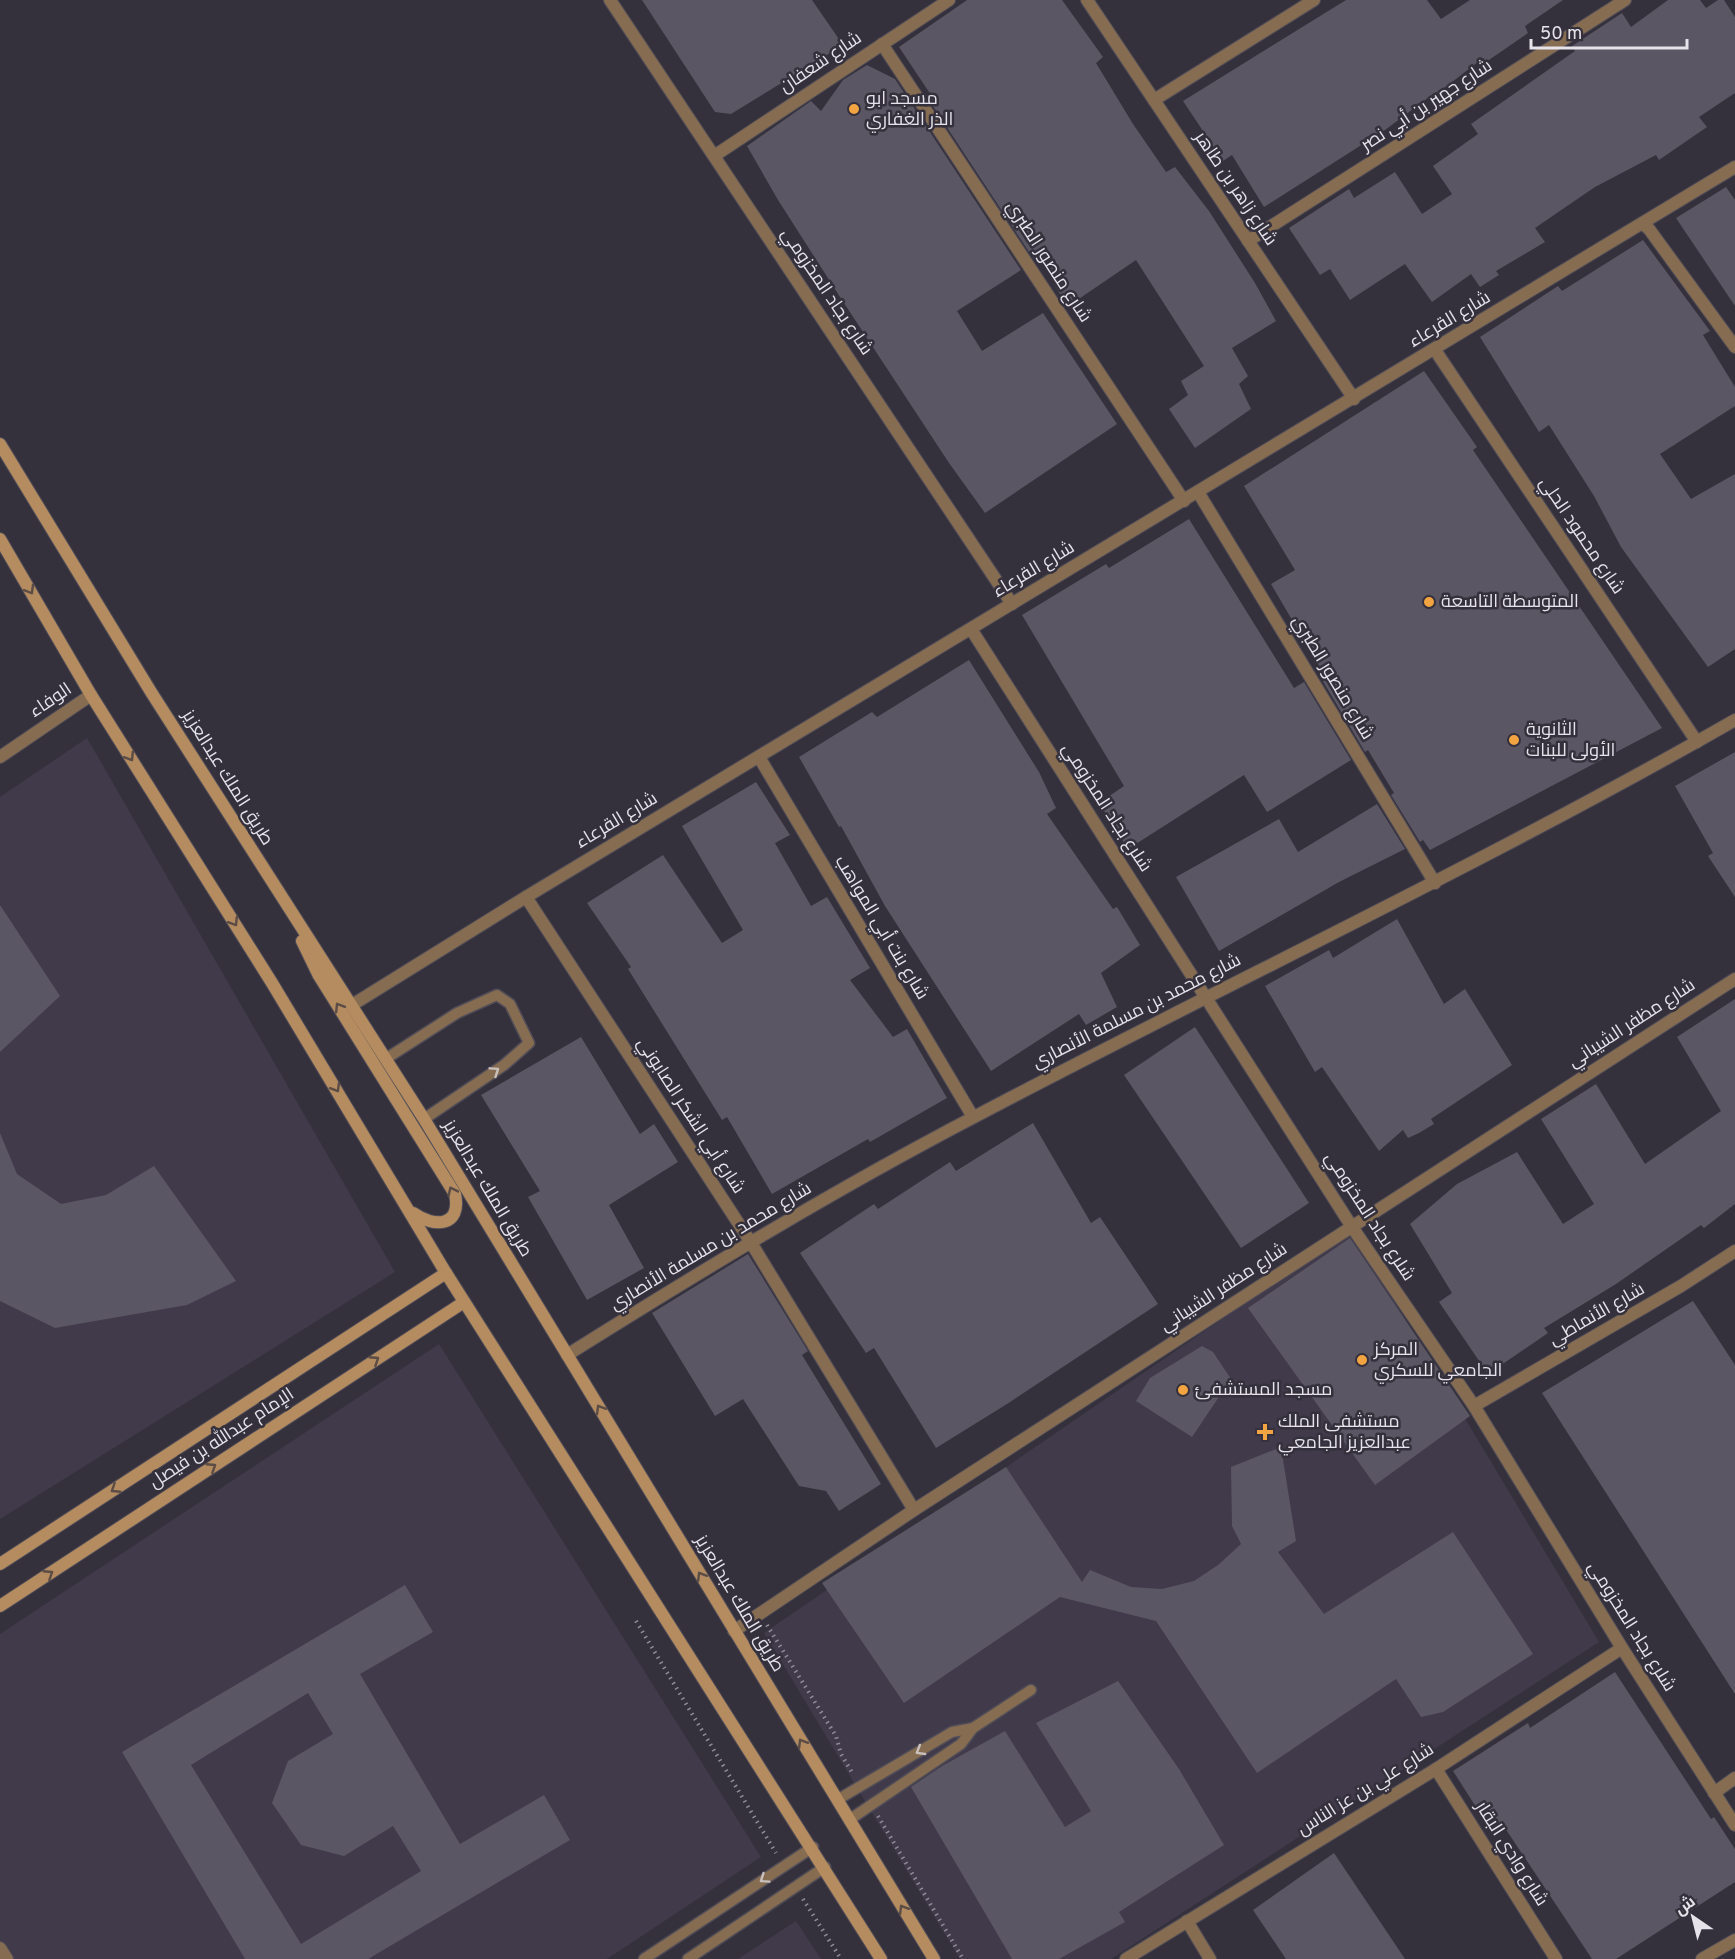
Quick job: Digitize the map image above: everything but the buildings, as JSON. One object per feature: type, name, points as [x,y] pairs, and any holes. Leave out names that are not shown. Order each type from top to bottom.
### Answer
[{"type":"main road","name":"طريق الملك عبدالعزيز","points":[[0,444],[151,692],[387,1058],[934,1959]]},
{"type":"main road","points":[[0,540],[91,695],[266,973],[446,1273],[657,1608],[813,1847],[880,1959]]},
{"type":"main road","points":[[277,890],[318,974],[455,1194],[458,1205],[453,1216],[441,1223],[426,1222],[408,1209]]},
{"type":"main road","name":"الإمام عبدالله بن فيصل","points":[[0,1564],[446,1273]]},
{"type":"main road","name":"الإمام عبدالله بن فيصل","points":[[0,1606],[464,1302]]},
{"type":"street","name":"شارع بجاد المخزومي","points":[[610,0],[1012,604]]},
{"type":"street","name":"شارع شعفان","points":[[714,156],[949,0]]},
{"type":"street","name":"شارع زاهر بن طاهر","points":[[1087,0],[1354,399]]},
{"type":"street","points":[[1154,100],[1314,0]]},
{"type":"street","name":"شارع جهير بن أبي نصر","points":[[1248,241],[1625,0]]},
{"type":"street","name":"شارع منصور الطبري","points":[[882,44],[1184,501]]},
{"type":"street","name":"شارع القرعاء","points":[[352,1005],[526,897],[1735,167]]},
{"type":"street","points":[[1643,224],[1718,321],[1735,347]]},
{"type":"street","name":"شارع محمود الحلي","points":[[1435,350],[1696,742]]},
{"type":"street","name":"شارع منصور الطبري","points":[[1198,492],[1434,883]]},
{"type":"street","name":"شلرع بجاد المخزومي","points":[[970,629],[1352,1227],[1474,1406],[1622,1648],[1735,1825]]},
{"type":"street","name":"الوفاء","points":[[0,757],[91,695]]},
{"type":"street","name":"شارع محمد بن مسلمة الأنصاري","points":[[567,1355],[750,1241],[973,1117],[1434,883],[1735,720]]},
{"type":"street","name":"شارع بنت أبي المواهب","points":[[759,757],[973,1117]]},
{"type":"street","name":"شارع أبي الشكر الصابوني","points":[[526,897],[750,1241],[914,1510]]},
{"type":"street","name":"شارع مظفر الشيباني","points":[[734,1632],[914,1510],[1735,979]]},
{"type":"street","name":"شارع الأنماطي","points":[[1474,1406],[1681,1287],[1735,1251]]},
{"type":"street","name":"شارع علي بن عز الناس","points":[[1126,1959],[1436,1769],[1622,1648]]},
{"type":"street","name":"شارع وادي البقار","points":[[1436,1769],[1556,1959]]},
{"type":"street","points":[[1714,1793],[1735,1778]]},
{"type":"street","points":[[1187,1921],[1210,1959]]},
{"type":"street","points":[[1702,1959],[1735,1940]]},
{"type":"street","points":[[0,1948],[7,1959]]},
{"type":"lane","points":[[387,1058],[471,1006],[497,995],[510,1004],[529,1043],[504,1065],[424,1119]]},
{"type":"lane","points":[[849,1820],[962,1744],[973,1728],[1031,1690]]},
{"type":"lane","points":[[837,1800],[952,1732],[973,1728]]},
{"type":"lane","points":[[644,1959],[813,1847]]},
{"type":"lane","points":[[688,1959],[825,1867]]},
{"type":"path","points":[[760,1614],[836,1736],[841,1754],[860,1786]]},
{"type":"path","points":[[636,1621],[780,1859]]},
{"type":"path","points":[[871,1804],[963,1959]]},
{"type":"path","points":[[800,1893],[841,1959]]},
{"type":"shaded area","points":[[87,738],[395,1272],[0,1519],[0,797]]},
{"type":"shaded area","name":"مستشفى الملك عبدالعزيز الجامعي","points":[[1352,1230],[1599,1642],[1111,1959],[960,1959],[764,1633]]},
{"type":"shaded area","points":[[439,1344],[761,1857],[607,1959],[0,1959],[0,1634]]},
{"type":"shaded area","points":[[796,1921],[821,1959],[738,1959]]},
{"type":"place","name":"مسجد ابو الذر الغفاري","points":[[854,109]]},
{"type":"place","name":"المتوسطة التاسعة","points":[[1429,602]]},
{"type":"place","name":"الثانوية الأولى للبنات","points":[[1514,740]]},
{"type":"place","name":"المركز الجامعي للسكري","points":[[1362,1360]]},
{"type":"place","name":"مسجد المستشفئ","points":[[1183,1390]]},
{"type":"place","name":"مستشفى الملك عبدالعزيز الجامعي","points":[[1265,1432]]}]
